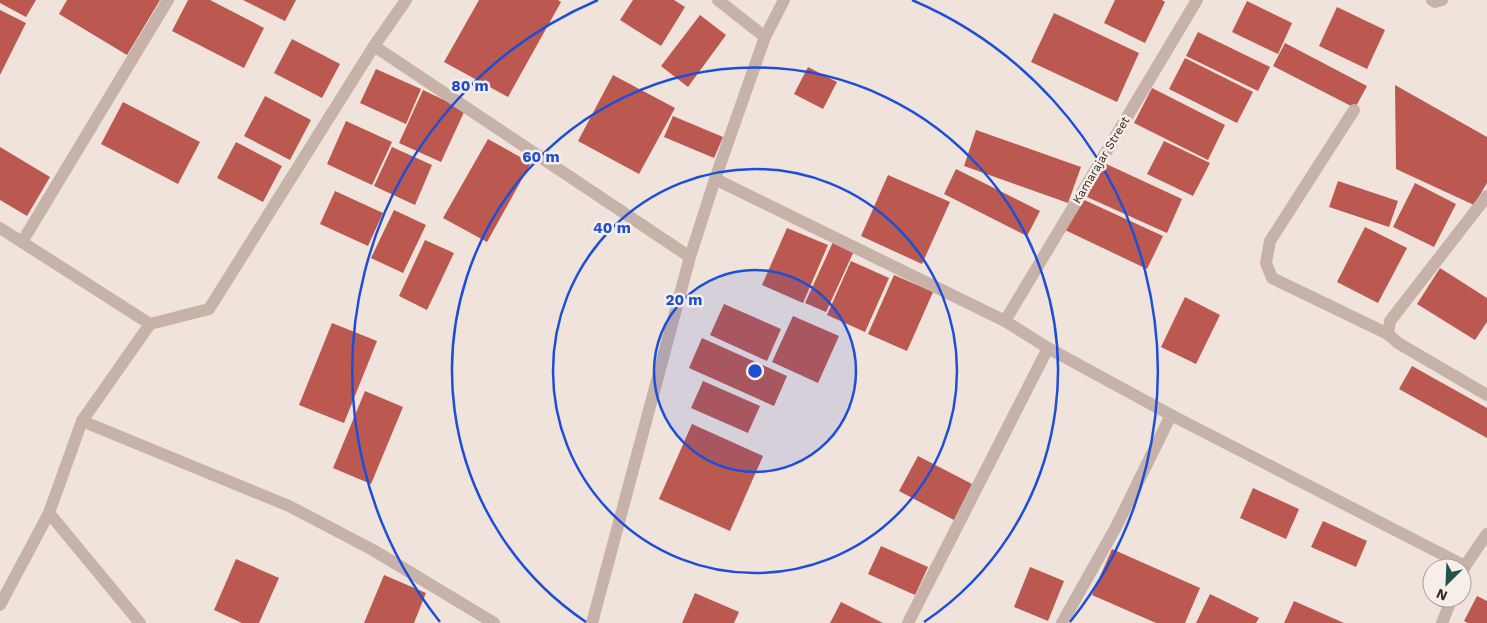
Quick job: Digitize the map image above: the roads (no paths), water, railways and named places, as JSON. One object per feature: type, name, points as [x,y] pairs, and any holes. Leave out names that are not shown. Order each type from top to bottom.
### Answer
[{"type":"street","points":[[22,242],[168,0]]},
{"type":"street","points":[[0,605],[49,513],[82,421],[150,324],[209,309],[374,46],[406,0]]},
{"type":"street","points":[[718,0],[765,37]]},
{"type":"street","points":[[592,623],[690,257],[715,179],[765,37],[784,0]]},
{"type":"street","name":"Kamarajar Street","points":[[1005,321],[1197,0]]},
{"type":"street","points":[[1432,0],[1435,2],[1442,0]]},
{"type":"street","points":[[374,46],[690,257]]},
{"type":"street","points":[[1354,110],[1270,242],[1266,263],[1272,278],[1388,334],[1398,344],[1487,395]]},
{"type":"street","points":[[715,179],[1005,321],[1048,348],[1171,415],[1441,558]]},
{"type":"street","points":[[1388,334],[1390,320],[1487,196]]},
{"type":"street","points":[[0,228],[150,324]]},
{"type":"street","points":[[908,623],[1048,348]]},
{"type":"street","points":[[1062,623],[1116,527],[1171,415]]},
{"type":"street","points":[[82,421],[289,506],[373,550],[494,623]]},
{"type":"street","points":[[49,513],[140,623]]},
{"type":"street","points":[[1472,558],[1487,534]]},
{"type":"street","points":[[1442,623],[1448,608]]}]
